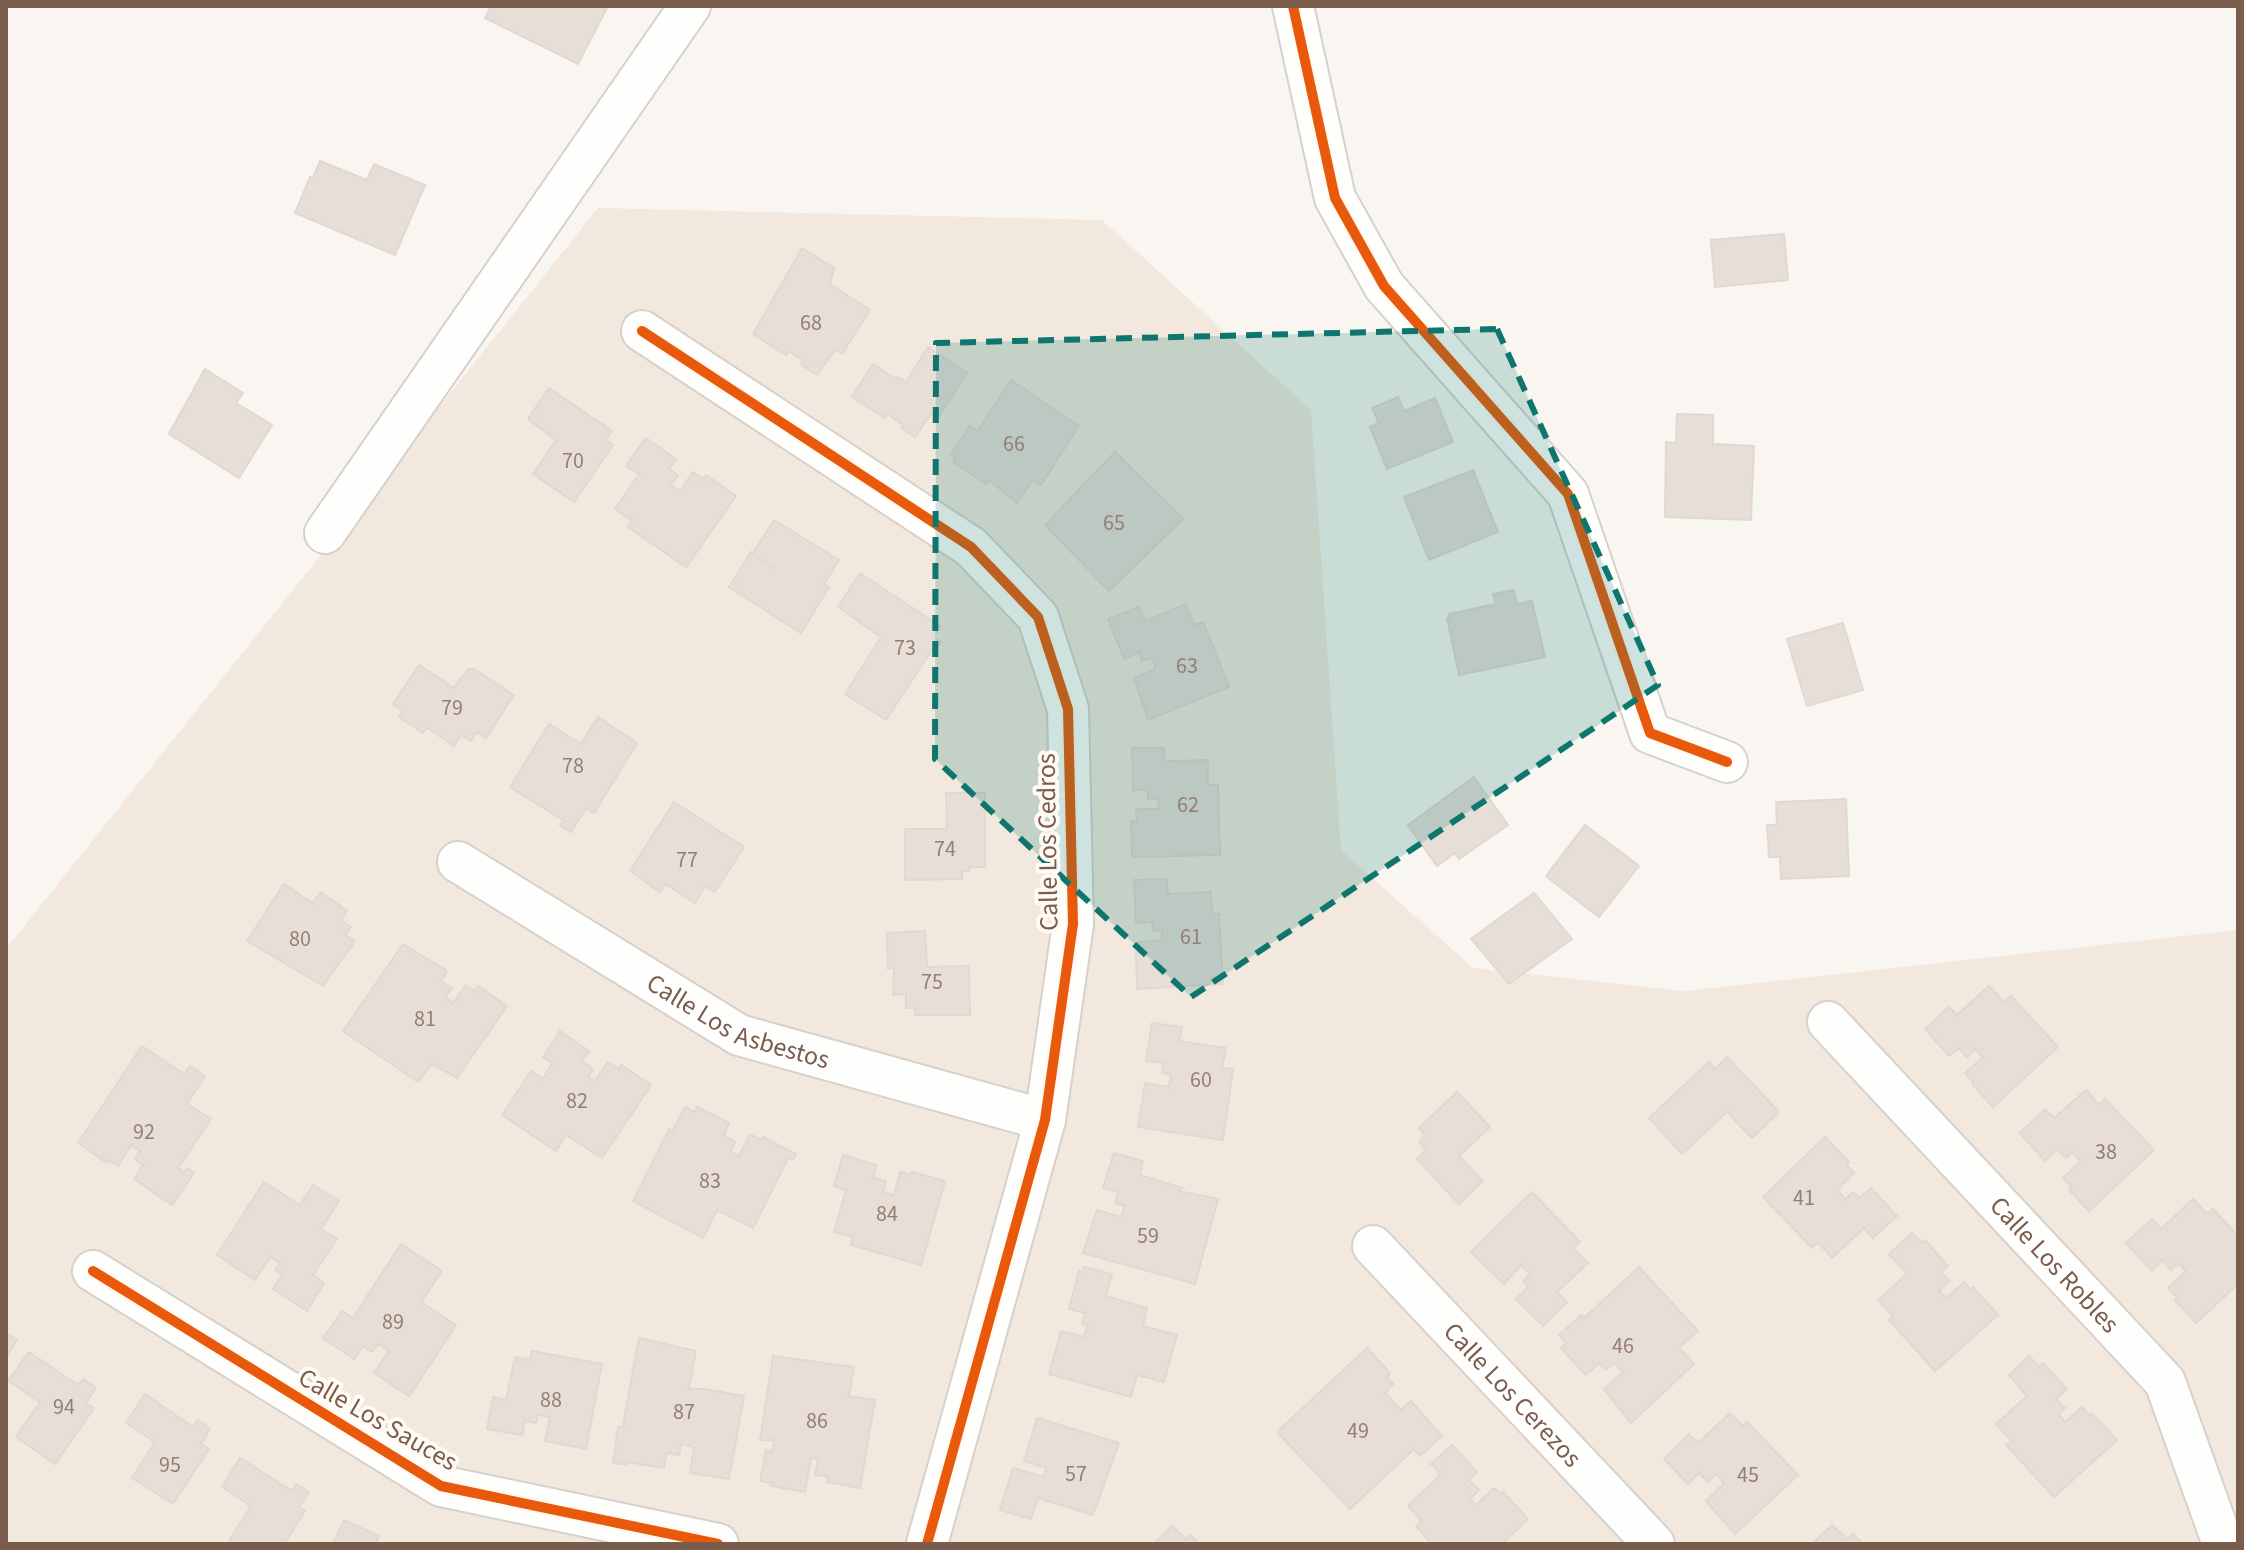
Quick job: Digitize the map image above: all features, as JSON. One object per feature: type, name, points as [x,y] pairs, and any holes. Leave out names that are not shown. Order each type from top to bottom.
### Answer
[{"type":"street","points":[[325,533],[690,6]]},
{"type":"street","points":[[1293,6],[1335,198],[1384,286],[1568,494],[1650,733],[1727,762]]},
{"type":"street","name":"Calle Los Cedros","points":[[642,331],[971,547],[1038,617],[1068,709],[1073,924],[1045,1120],[927,1544]]},
{"type":"street","name":"Calle Los Asbestos","points":[[458,862],[739,1035],[1045,1120]]},
{"type":"street","name":"Calle Los Robles","points":[[1828,1022],[2165,1382],[2223,1544]]},
{"type":"street","name":"Calle Los Cerezos","points":[[1373,1246],[1654,1544]]},
{"type":"street","name":"Calle Los Sauces","points":[[93,1271],[441,1486],[718,1544]]},
{"type":"highlighted area","points":[[1497,329],[1658,685],[1191,997],[935,759],[936,343]]},
{"type":"shaded area","points":[[598,208],[1102,220],[1311,410],[1341,850],[1473,968],[1684,991],[2238,930],[2238,1544],[6,1544],[6,949]]},
{"type":"building","points":[[491,6],[608,6],[578,64],[485,18]]},
{"type":"building","points":[[320,161],[367,180],[374,164],[425,185],[395,255],[295,213]]},
{"type":"building","points":[[1784,234],[1788,280],[1715,287],[1711,240]]},
{"type":"building","points":[[802,248],[834,268],[830,284],[870,310],[842,354],[836,349],[817,375],[789,351],[786,355],[753,334]]},
{"type":"building","points":[[928,347],[967,373],[938,418],[931,414],[915,437],[887,414],[885,418],[852,397],[873,364],[906,382]]},
{"type":"building","points":[[205,369],[243,393],[236,403],[272,425],[239,478],[169,434]]},
{"type":"building","points":[[1011,380],[1079,426],[1041,485],[1033,480],[1017,503],[989,480],[986,484],[953,462],[956,458],[951,454],[970,426],[978,431]]},
{"type":"building","points":[[549,388],[612,431],[606,440],[613,445],[574,502],[533,474],[556,440],[528,419]]},
{"type":"building","points":[[1398,397],[1404,411],[1435,398],[1453,442],[1387,469],[1370,427],[1379,423],[1372,408]]},
{"type":"building","points":[[1677,414],[1713,415],[1713,444],[1754,446],[1751,520],[1665,517],[1666,442],[1676,443]]},
{"type":"building","points":[[646,438],[676,459],[669,469],[678,475],[671,485],[680,491],[693,472],[703,479],[706,475],[736,496],[686,567],[628,527],[632,521],[615,509],[639,474],[626,466]]},
{"type":"building","points":[[1115,452],[1183,519],[1109,591],[1045,525]]},
{"type":"building","points":[[1473,470],[1498,532],[1429,560],[1404,497]]},
{"type":"building","points":[[774,520],[839,560],[824,584],[829,587],[801,633],[729,587],[751,552],[774,568],[753,553]]},
{"type":"building","points":[[860,573],[940,626],[933,637],[941,642],[930,653],[886,720],[845,694],[881,637],[838,607]]},
{"type":"building","points":[[1514,590],[1517,604],[1532,601],[1545,657],[1459,675],[1447,618],[1450,618],[1449,614],[1496,604],[1493,594]]},
{"type":"building","points":[[1186,604],[1194,625],[1203,622],[1229,687],[1148,720],[1134,678],[1156,669],[1152,658],[1142,661],[1139,652],[1124,659],[1108,619],[1139,607],[1145,621]]},
{"type":"building","points":[[1843,623],[1863,690],[1807,706],[1787,639]]},
{"type":"building","points":[[419,665],[454,688],[468,669],[474,669],[514,695],[486,738],[477,732],[471,741],[461,735],[454,746],[426,727],[423,733],[399,717],[403,711],[393,704]]},
{"type":"building","points":[[598,717],[637,743],[594,813],[586,808],[571,832],[560,825],[564,821],[510,787],[549,724],[581,744]]},
{"type":"building","points":[[1132,748],[1164,748],[1165,761],[1208,760],[1208,785],[1218,785],[1220,855],[1132,857],[1131,821],[1137,821],[1136,809],[1159,809],[1158,799],[1148,799],[1148,790],[1133,790]]},
{"type":"building","points":[[1474,777],[1508,825],[1459,859],[1455,853],[1437,866],[1408,825]]},
{"type":"building","points":[[946,793],[985,793],[985,867],[969,867],[969,871],[962,871],[962,879],[905,880],[905,829],[947,829]]},
{"type":"building","points":[[1846,799],[1849,876],[1781,879],[1780,857],[1769,857],[1767,825],[1777,825],[1776,802]]},
{"type":"building","points":[[674,802],[744,847],[715,892],[705,886],[695,903],[665,884],[660,892],[630,871]]},
{"type":"building","points":[[1585,825],[1639,866],[1599,917],[1546,876]]},
{"type":"building","points":[[1167,879],[1168,894],[1211,892],[1212,914],[1219,914],[1223,984],[1137,989],[1136,952],[1139,952],[1139,942],[1162,940],[1162,931],[1153,931],[1152,922],[1136,923],[1134,880]]},
{"type":"building","points":[[284,884],[312,903],[321,892],[347,911],[341,920],[351,927],[345,935],[355,941],[323,986],[247,941]]},
{"type":"building","points":[[1534,893],[1572,939],[1509,984],[1471,939]]},
{"type":"building","points":[[925,931],[927,967],[969,966],[970,1015],[915,1015],[915,1008],[906,1008],[906,994],[893,995],[894,968],[888,969],[887,933]]},
{"type":"building","points":[[403,944],[447,971],[441,981],[452,988],[445,997],[453,1003],[466,985],[475,991],[478,986],[507,1006],[457,1078],[432,1064],[418,1082],[343,1031]]},
{"type":"building","points":[[1989,986],[2004,1002],[2011,996],[2058,1047],[1993,1107],[1965,1073],[1983,1057],[1975,1049],[1967,1057],[1959,1048],[1949,1056],[1925,1029],[1949,1007],[1957,1015]]},
{"type":"building","points":[[1152,1023],[1182,1027],[1179,1041],[1226,1048],[1222,1068],[1233,1069],[1223,1140],[1138,1127],[1145,1083],[1169,1087],[1171,1075],[1162,1073],[1163,1063],[1146,1061]]},
{"type":"building","points":[[560,1031],[589,1051],[582,1061],[593,1069],[588,1077],[595,1081],[608,1062],[619,1069],[621,1065],[651,1085],[602,1158],[566,1135],[556,1151],[502,1115],[531,1071],[543,1079],[552,1063],[543,1057]]},
{"type":"building","points":[[142,1046],[184,1074],[190,1066],[205,1076],[187,1104],[211,1119],[178,1168],[184,1172],[187,1168],[194,1173],[172,1205],[134,1179],[143,1165],[135,1159],[140,1151],[131,1145],[118,1166],[109,1160],[107,1163],[78,1143]]},
{"type":"building","points":[[1727,1057],[1779,1112],[1752,1138],[1727,1112],[1682,1154],[1649,1118],[1709,1062],[1715,1069]]},
{"type":"building","points":[[2086,1090],[2099,1105],[2105,1099],[2154,1150],[2089,1211],[2069,1190],[2072,1187],[2063,1178],[2081,1161],[2072,1152],[2066,1158],[2057,1149],[2045,1161],[2020,1133],[2045,1109],[2054,1118]]},
{"type":"building","points":[[1457,1092],[1490,1127],[1459,1156],[1483,1181],[1459,1204],[1417,1159],[1426,1150],[1419,1142],[1425,1135],[1419,1128]]},
{"type":"building","points":[[685,1107],[695,1112],[697,1107],[729,1123],[724,1135],[735,1142],[730,1151],[739,1156],[750,1134],[761,1140],[763,1137],[796,1154],[793,1160],[788,1158],[753,1228],[717,1210],[703,1238],[633,1201],[669,1129],[672,1132]]},
{"type":"building","points":[[1825,1137],[1849,1162],[1846,1164],[1854,1173],[1837,1190],[1845,1199],[1853,1192],[1859,1198],[1871,1188],[1897,1216],[1873,1238],[1864,1228],[1832,1258],[1818,1242],[1812,1248],[1763,1197]]},
{"type":"building","points":[[1114,1153],[1143,1161],[1140,1175],[1182,1188],[1179,1191],[1218,1199],[1195,1284],[1083,1253],[1097,1210],[1121,1217],[1125,1206],[1115,1203],[1118,1192],[1103,1188]]},
{"type":"building","points":[[843,1155],[876,1165],[873,1178],[886,1181],[883,1192],[894,1195],[900,1172],[945,1181],[921,1265],[851,1245],[853,1237],[834,1232],[846,1190],[834,1186]]},
{"type":"building","points":[[264,1182],[300,1205],[313,1185],[339,1201],[321,1229],[337,1239],[313,1275],[324,1283],[307,1311],[273,1289],[282,1275],[275,1270],[280,1263],[270,1257],[255,1280],[217,1255]]},
{"type":"building","points":[[1532,1192],[1580,1242],[1573,1248],[1588,1263],[1557,1292],[1567,1302],[1543,1326],[1516,1299],[1528,1287],[1523,1281],[1530,1274],[1521,1265],[1504,1284],[1471,1252]]},
{"type":"building","points":[[2193,1199],[2207,1214],[2213,1209],[2238,1236],[2238,1284],[2196,1323],[2168,1288],[2186,1271],[2178,1263],[2171,1270],[2162,1260],[2152,1271],[2126,1243],[2152,1219],[2161,1229]]},
{"type":"building","points":[[1912,1233],[1922,1243],[1925,1240],[1948,1266],[1941,1272],[1949,1281],[1939,1291],[1946,1298],[1964,1282],[1970,1289],[1973,1287],[1998,1315],[1935,1371],[1889,1320],[1893,1316],[1878,1300],[1907,1274],[1889,1254]]},
{"type":"building","points":[[401,1244],[442,1271],[421,1302],[456,1325],[409,1396],[374,1373],[389,1351],[378,1344],[372,1352],[363,1346],[354,1359],[323,1338],[342,1311],[353,1318]]},
{"type":"building","points":[[1084,1267],[1112,1274],[1106,1296],[1147,1308],[1143,1326],[1177,1335],[1164,1382],[1137,1375],[1131,1397],[1049,1374],[1061,1331],[1084,1337],[1088,1325],[1082,1324],[1085,1313],[1069,1309],[1079,1271],[1083,1272]]},
{"type":"building","points":[[1639,1267],[1698,1331],[1679,1347],[1694,1364],[1631,1423],[1604,1389],[1623,1372],[1614,1363],[1606,1370],[1599,1363],[1586,1375],[1561,1348],[1566,1343],[1559,1335],[1581,1315],[1584,1318]]},
{"type":"building","points":[[6,1333],[17,1340],[6,1357]]},
{"type":"building","points":[[639,1338],[696,1351],[689,1389],[744,1396],[729,1479],[690,1473],[694,1447],[681,1444],[679,1455],[667,1453],[664,1468],[628,1462],[627,1465],[613,1463],[618,1427],[623,1426]]},
{"type":"building","points":[[1367,1348],[1390,1373],[1387,1377],[1393,1384],[1385,1393],[1401,1410],[1411,1401],[1442,1436],[1420,1456],[1414,1449],[1350,1509],[1277,1432]]},
{"type":"building","points":[[532,1351],[602,1364],[586,1449],[545,1441],[550,1417],[538,1415],[536,1423],[525,1421],[522,1435],[487,1429],[493,1397],[506,1400],[515,1357],[530,1360]]},
{"type":"building","points":[[29,1352],[78,1385],[83,1379],[96,1388],[86,1403],[94,1408],[55,1464],[16,1437],[40,1402],[8,1381]]},
{"type":"building","points":[[773,1356],[854,1367],[849,1396],[875,1400],[860,1488],[827,1482],[828,1477],[815,1475],[818,1459],[811,1458],[805,1492],[760,1481],[766,1450],[772,1452],[774,1440],[760,1440]]},
{"type":"building","points":[[2029,1356],[2039,1367],[2043,1363],[2067,1389],[2056,1399],[2065,1408],[2058,1414],[2065,1422],[2082,1407],[2089,1415],[2092,1413],[2117,1440],[2054,1497],[2006,1445],[2012,1441],[1996,1424],[2027,1396],[2009,1375]]},
{"type":"building","points":[[145,1394],[193,1427],[198,1420],[210,1429],[201,1444],[209,1449],[173,1504],[132,1478],[155,1442],[126,1423]]},
{"type":"building","points":[[1730,1413],[1743,1426],[1747,1422],[1798,1475],[1735,1534],[1706,1501],[1724,1483],[1716,1474],[1708,1482],[1699,1473],[1688,1484],[1664,1459],[1689,1434],[1698,1443]]},
{"type":"building","points":[[1037,1418],[1119,1443],[1093,1515],[1038,1498],[1031,1519],[1000,1510],[1013,1468],[1044,1477],[1046,1468],[1024,1461]]},
{"type":"building","points":[[1452,1445],[1477,1472],[1468,1480],[1479,1490],[1470,1499],[1476,1505],[1494,1488],[1501,1494],[1503,1492],[1528,1519],[1502,1544],[1432,1544],[1416,1526],[1422,1521],[1408,1506],[1441,1474],[1431,1464]]},
{"type":"building","points":[[240,1458],[292,1491],[296,1484],[309,1492],[299,1507],[305,1511],[284,1544],[233,1544],[229,1541],[251,1506],[222,1487]]},
{"type":"building","points":[[344,1520],[379,1536],[376,1542],[380,1544],[333,1544]]},
{"type":"building","points":[[1832,1525],[1847,1539],[1853,1534],[1863,1544],[1812,1544]]},
{"type":"building","points":[[1172,1526],[1186,1539],[1191,1535],[1199,1544],[1154,1544]]},
{"type":"cycle path","points":[[1293,6],[1335,198],[1384,286],[1568,494],[1650,733],[1727,762]]},
{"type":"cycle path","points":[[642,331],[971,547],[1038,617],[1068,709],[1073,924],[1045,1120],[927,1544]]},
{"type":"cycle path","points":[[93,1271],[441,1486],[718,1544]]}]
